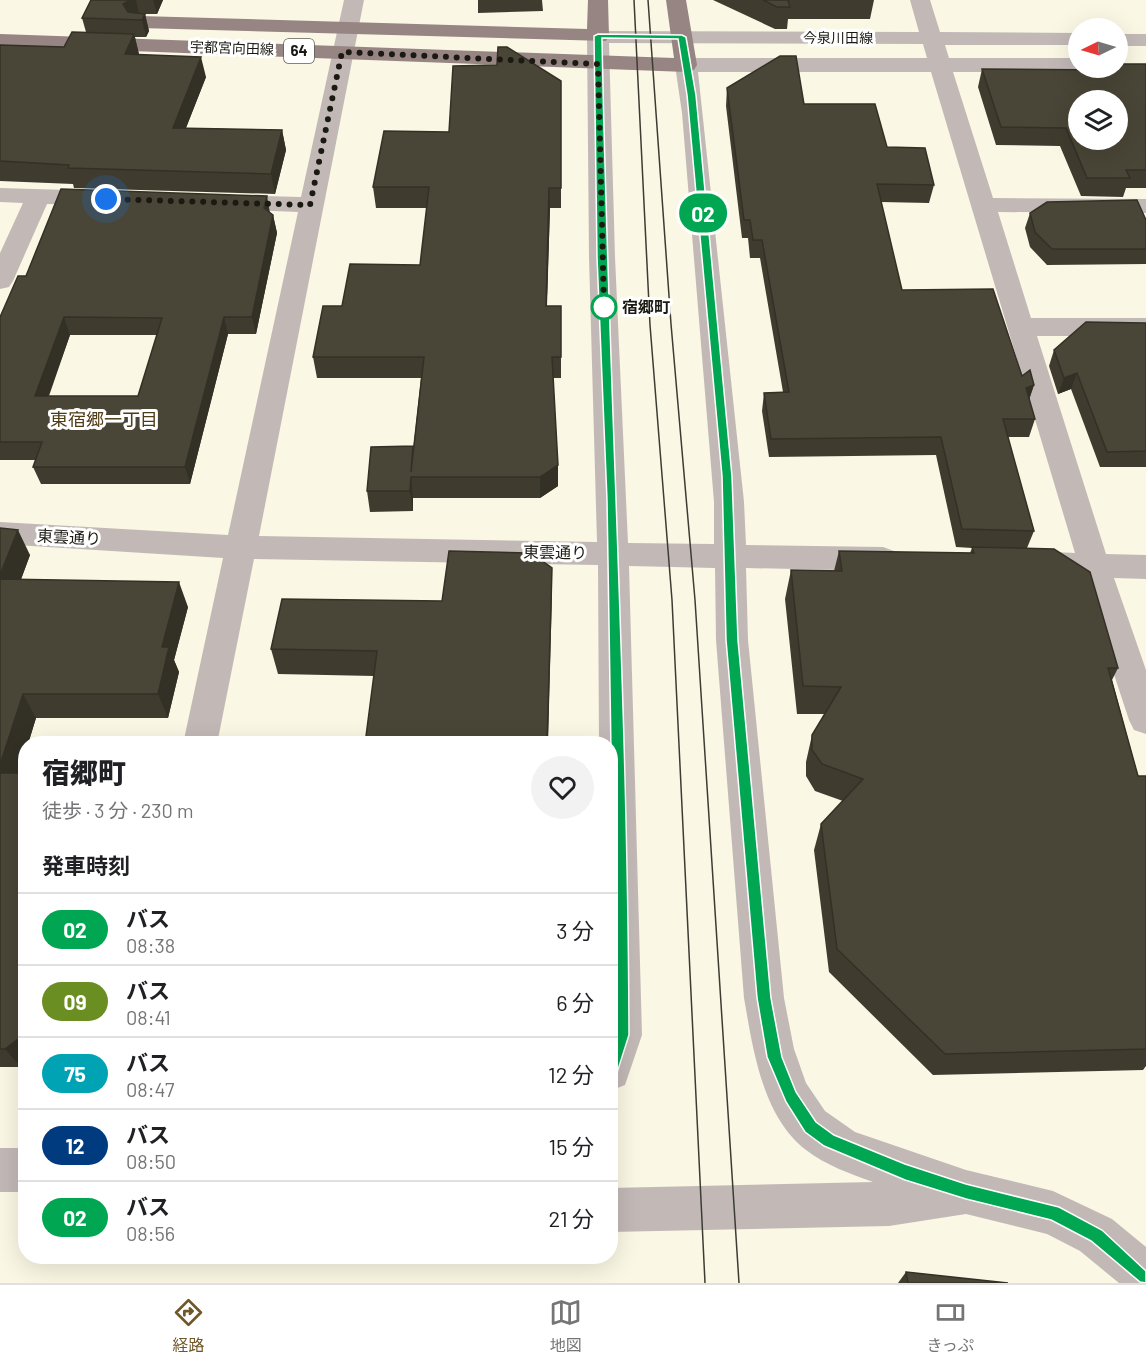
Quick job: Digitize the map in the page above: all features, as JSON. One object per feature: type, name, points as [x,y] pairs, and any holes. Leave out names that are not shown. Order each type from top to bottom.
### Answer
[{"type":"main road","points":[[598,0],[598,36]]},
{"type":"main road","points":[[676,0],[684,51]]},
{"type":"main road","name":"宇都宮向田線","points":[[116,21],[598,64],[684,51]]},
{"type":"main road","name":"宇都宮向田線","points":[[0,40],[345,40],[598,36]]},
{"type":"street","points":[[202,736],[354,0]]},
{"type":"street","points":[[920,0],[1094,565],[1146,720]]},
{"type":"street","points":[[598,36],[602,257],[613,553],[616,736]]},
{"type":"street","name":"今泉川田線","points":[[598,36],[684,51],[940,65],[1068,65]]},
{"type":"street","name":"今泉川田線","points":[[684,51],[932,38],[1068,39]]},
{"type":"street","points":[[1128,40],[1146,40]]},
{"type":"street","points":[[684,51],[694,125],[727,476],[732,640],[764,998],[774,1057],[791,1097],[811,1127],[829,1140],[885,1166],[966,1192],[1053,1212],[1096,1235],[1146,1276]]},
{"type":"street","points":[[0,195],[121,199]]},
{"type":"street","points":[[0,281],[38,196]]},
{"type":"street","points":[[204,201],[310,205]]},
{"type":"street","points":[[984,205],[1146,206]]},
{"type":"street","points":[[1021,327],[1146,327]]},
{"type":"street","name":"東雲通り","points":[[0,533],[240,546],[916,560]]},
{"type":"street","points":[[1011,563],[1146,567]]},
{"type":"street","points":[[618,821],[622,1035],[618,1047]]},
{"type":"street","points":[[0,1170],[18,1170]]},
{"type":"street","points":[[618,1210],[889,1204],[966,1192]]},
{"type":"building","points":[[91,0],[130,0],[123,4],[128,12],[145,14],[142,20],[82,18]]},
{"type":"building","points":[[763,0],[788,0],[790,7],[777,7]]},
{"type":"building","points":[[72,32],[134,34],[125,54],[201,57],[173,128],[282,130],[271,174],[68,168],[69,165],[0,161],[0,45],[64,47]]},
{"type":"building","points":[[498,47],[507,47],[561,81],[561,188],[549,188],[546,306],[561,306],[561,357],[552,357],[558,465],[540,477],[411,477],[410,491],[367,491],[371,447],[413,446],[411,472],[424,357],[313,357],[323,306],[342,306],[350,264],[420,265],[429,187],[373,187],[384,131],[449,132],[453,66],[497,65]]},
{"type":"building","points":[[780,56],[796,56],[804,104],[875,104],[887,147],[925,148],[934,185],[877,184],[902,290],[993,289],[1022,376],[1030,370],[1034,385],[1026,388],[1035,419],[1003,419],[1034,531],[962,529],[941,437],[771,439],[764,393],[789,392],[762,240],[753,240],[750,220],[744,220],[727,88]]},
{"type":"building","points":[[1128,64],[1146,64],[1146,170],[1126,170],[1130,178],[1087,178],[1075,150],[1128,150],[1128,90],[1068,90],[1068,133],[1066,128],[1001,127],[982,69],[1068,70],[1068,78],[1128,78]]},
{"type":"building","points":[[61,189],[267,196],[264,208],[273,215],[252,317],[224,317],[185,467],[33,467],[42,442],[0,442],[0,317],[18,276],[26,276]],"holes":[[[64,317],[162,318],[138,396],[35,396]]]},
{"type":"building","points":[[1137,200],[1146,220],[1146,249],[1052,249],[1035,232],[1030,213],[1047,202]]},
{"type":"building","points":[[1086,322],[1146,323],[1146,451],[1107,452],[1077,373],[1064,378],[1054,350]]},
{"type":"building","points":[[0,528],[18,530],[0,575]]},
{"type":"building","points":[[972,547],[1054,549],[1090,572],[1118,668],[1108,668],[1138,776],[1146,776],[1146,1049],[945,1054],[837,949],[821,824],[863,779],[822,764],[812,750],[812,735],[841,687],[803,686],[791,570],[842,571],[839,551],[974,553]]},
{"type":"building","points":[[449,551],[531,553],[552,568],[547,736],[366,736],[377,651],[271,649],[282,599],[442,601]]},
{"type":"building","points":[[0,579],[179,582],[162,647],[169,647],[158,694],[23,694],[0,765]]},
{"type":"building","points":[[0,773],[18,773],[18,1039],[5,1049],[0,1049]]},
{"type":"building","points":[[906,1272],[1008,1283],[908,1283]]},
{"type":"tram line","points":[[634,0],[650,325],[672,600],[705,1283]]},
{"type":"tram line","points":[[648,0],[671,324],[695,600],[739,1283]]},
{"type":"bus line","name":"02","points":[[616,736],[612,500],[602,257],[598,36],[682,37],[692,95],[727,476],[732,640],[764,998],[774,1057],[791,1097],[811,1127],[829,1140],[885,1166],[966,1192],[1053,1212],[1096,1235],[1146,1276]]},
{"type":"bus line","name":"02","points":[[618,840],[622,1001],[622,1035],[618,1048]]},
{"type":"place","name":"宿郷町","points":[[604,307]]},
{"type":"district","name":"東宿郷一丁目","points":[[104,420]]},
{"type":"route","points":[[106,199],[310,205],[342,52],[598,64],[604,307]]}]
